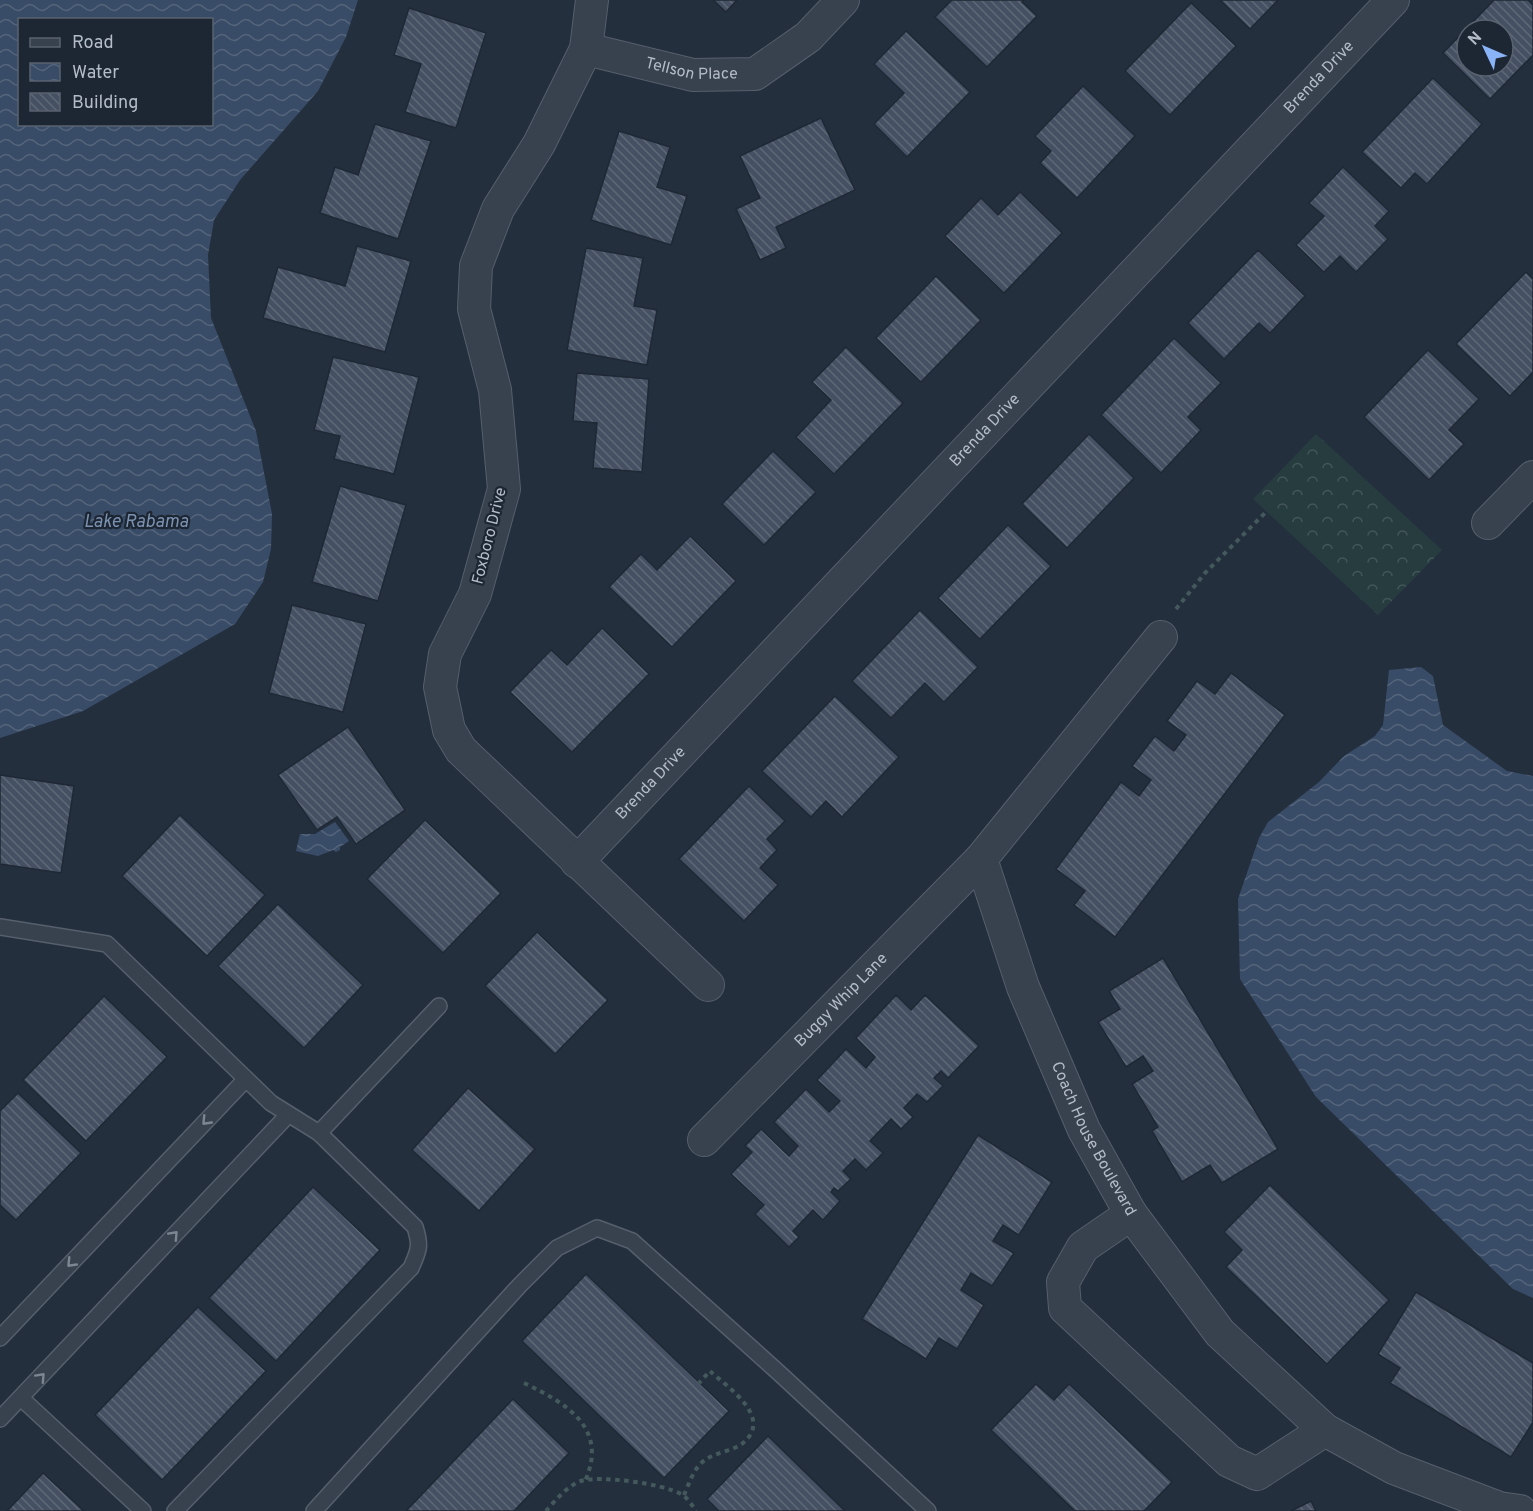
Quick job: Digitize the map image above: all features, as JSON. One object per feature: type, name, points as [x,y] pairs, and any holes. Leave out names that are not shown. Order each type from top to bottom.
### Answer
[{"type":"street","name":"Foxboro Drive","points":[[592,0],[586,49],[539,144],[498,209],[476,266],[474,309],[495,390],[504,489],[475,594],[445,654],[440,687],[449,730],[461,750],[708,985]]},
{"type":"street","name":"Tellson Place","points":[[586,49],[693,75],[755,74],[808,37],[843,0]]},
{"type":"street","name":"Brenda Drive","points":[[577,862],[1392,0]]},
{"type":"street","points":[[1488,523],[1533,477]]},
{"type":"street","points":[[981,859],[1161,637]]},
{"type":"street","name":"Buggy Whip Lane","points":[[704,1140],[981,859]]},
{"type":"street","name":"Coach House Boulevard","points":[[981,859],[1023,987],[1084,1130],[1131,1214],[1220,1333],[1325,1430],[1394,1468],[1499,1508],[1520,1511]]},
{"type":"street","points":[[1131,1214],[1083,1247],[1063,1282],[1065,1308],[1229,1461],[1257,1474],[1325,1430]]},
{"type":"lane","points":[[0,927],[106,944],[271,1103],[319,1133],[415,1227],[419,1250],[411,1268],[175,1511]]},
{"type":"lane","points":[[319,1133],[439,1006]]},
{"type":"lane","points":[[0,1338],[246,1079]]},
{"type":"lane","points":[[0,1419],[288,1114]]},
{"type":"lane","points":[[314,1511],[520,1285],[558,1248],[597,1228],[632,1241],[770,1364],[928,1511]]},
{"type":"lane","points":[[21,1398],[142,1511]]},
{"type":"path","points":[[1161,637],[1162,625],[1205,573],[1266,512]]},
{"type":"path","points":[[684,1495],[694,1473],[704,1460],[743,1443],[752,1431],[753,1417],[746,1403],[710,1371],[699,1383]]},
{"type":"path","points":[[524,1383],[556,1398],[573,1411],[587,1434],[593,1452],[585,1481]]},
{"type":"path","points":[[546,1511],[580,1481],[602,1479],[621,1480],[669,1489],[684,1495],[696,1511]]},
{"type":"green space","points":[[1316,434],[1442,550],[1378,615],[1253,499]]},
{"type":"water","name":"Lake Rabama","points":[[0,0],[358,0],[346,37],[318,91],[240,180],[214,220],[208,255],[211,318],[256,431],[272,514],[271,549],[263,582],[235,624],[83,711],[0,738]]},
{"type":"water","points":[[1421,667],[1433,676],[1443,725],[1507,771],[1533,776],[1533,1298],[1513,1289],[1316,1097],[1240,979],[1238,899],[1259,838],[1268,822],[1319,782],[1344,756],[1375,736],[1383,725],[1389,670]]},
{"type":"water","points":[[335,822],[349,841],[340,847],[340,850],[336,852],[333,850],[318,856],[296,851],[300,834],[315,834]]},
{"type":"building","points":[[713,0],[737,0],[726,12]]},
{"type":"building","points":[[952,0],[1024,0],[1022,2],[1037,16],[987,67],[935,17]]},
{"type":"building","points":[[1220,0],[1278,0],[1250,29]]},
{"type":"building","points":[[1494,0],[1528,0],[1533,5],[1533,55],[1515,73],[1515,18],[1477,18]]},
{"type":"building","points":[[1191,3],[1236,46],[1170,115],[1125,71]]},
{"type":"building","points":[[409,8],[486,33],[456,128],[405,112],[421,64],[394,55]]},
{"type":"building","points":[[906,31],[970,92],[907,157],[874,124],[904,93],[874,64]]},
{"type":"building","points":[[1455,41],[1455,65],[1443,53]]},
{"type":"building","points":[[1433,78],[1482,124],[1427,184],[1415,173],[1401,188],[1362,152]]},
{"type":"building","points":[[1469,78],[1511,78],[1490,99]]},
{"type":"building","points":[[1083,86],[1135,136],[1077,198],[1040,163],[1051,151],[1035,136]]},
{"type":"building","points":[[821,118],[855,190],[776,227],[786,248],[760,260],[736,209],[760,198],[740,156]]},
{"type":"building","points":[[375,124],[431,141],[398,239],[320,213],[335,167],[358,175]]},
{"type":"building","points":[[619,131],[670,147],[657,187],[687,196],[671,245],[591,220]]},
{"type":"building","points":[[1343,167],[1389,211],[1375,226],[1388,239],[1356,272],[1340,256],[1324,272],[1296,245],[1324,216],[1309,203]]},
{"type":"building","points":[[1020,192],[1062,233],[1004,293],[945,236],[981,198],[998,215]]},
{"type":"building","points":[[357,246],[411,261],[385,352],[263,318],[278,267],[345,286]]},
{"type":"building","points":[[586,248],[643,258],[634,306],[657,310],[647,365],[567,350]]},
{"type":"building","points":[[1258,250],[1305,296],[1270,333],[1259,323],[1224,359],[1188,323]]},
{"type":"building","points":[[1526,272],[1533,279],[1533,372],[1510,396],[1456,344]]},
{"type":"building","points":[[936,276],[981,320],[921,382],[876,338]]},
{"type":"building","points":[[1174,338],[1221,383],[1188,417],[1201,430],[1161,473],[1101,415]]},
{"type":"building","points":[[846,347],[903,403],[834,474],[796,437],[831,400],[812,382]]},
{"type":"building","points":[[1428,350],[1479,399],[1449,430],[1464,444],[1429,480],[1364,417]]},
{"type":"building","points":[[333,357],[419,377],[394,474],[334,459],[340,436],[314,430]]},
{"type":"building","points":[[577,373],[649,379],[642,472],[593,468],[597,423],[573,421]]},
{"type":"building","points":[[1089,434],[1134,478],[1067,548],[1022,504]]},
{"type":"building","points":[[773,451],[816,492],[764,545],[722,504]]},
{"type":"building","points":[[340,486],[406,505],[378,601],[312,582]]},
{"type":"building","points":[[1008,525],[1051,566],[980,639],[938,598]]},
{"type":"building","points":[[690,536],[736,581],[672,647],[609,587],[641,554],[657,570]]},
{"type":"building","points":[[292,605],[366,624],[343,712],[269,693]]},
{"type":"building","points":[[920,610],[978,667],[944,702],[925,683],[891,718],[852,681]]},
{"type":"building","points":[[602,628],[649,674],[572,752],[510,692],[551,650],[567,665]]},
{"type":"building","points":[[1231,673],[1285,715],[1115,937],[1074,905],[1085,891],[1056,869],[1121,782],[1139,796],[1151,780],[1132,766],[1155,736],[1174,751],[1186,735],[1167,721],[1197,681],[1215,694]]},
{"type":"building","points":[[835,696],[899,757],[842,817],[826,801],[811,817],[762,771]]},
{"type":"building","points":[[348,727],[405,810],[356,844],[337,817],[317,830],[278,775]]},
{"type":"building","points":[[0,775],[74,786],[61,873],[0,864]]},
{"type":"building","points":[[749,786],[785,821],[767,839],[777,850],[760,868],[778,885],[744,921],[679,859]]},
{"type":"building","points":[[180,815],[265,895],[207,956],[122,876]]},
{"type":"building","points":[[425,820],[501,893],[443,953],[367,879]]},
{"type":"building","points":[[278,904],[363,985],[304,1048],[218,966]]},
{"type":"building","points":[[537,932],[608,1000],[555,1054],[485,986]]},
{"type":"building","points":[[1163,958],[1278,1149],[1222,1183],[1210,1165],[1182,1182],[1152,1131],[1158,1127],[1132,1084],[1153,1071],[1143,1056],[1126,1067],[1098,1022],[1120,1009],[1109,991]]},
{"type":"building","points":[[896,995],[911,1010],[925,995],[979,1046],[948,1078],[941,1071],[934,1078],[943,1086],[927,1102],[917,1094],[904,1108],[913,1117],[901,1129],[891,1119],[870,1141],[883,1153],[866,1170],[855,1159],[843,1171],[851,1179],[838,1191],[834,1188],[831,1192],[840,1201],[823,1220],[813,1210],[793,1231],[799,1237],[789,1247],[755,1214],[764,1205],[731,1174],[752,1152],[745,1146],[761,1129],[789,1156],[798,1146],[774,1122],[806,1089],[829,1112],[840,1101],[817,1080],[846,1049],[866,1068],[875,1057],[856,1038]]},
{"type":"building","points":[[104,996],[167,1057],[86,1141],[23,1080]]},
{"type":"building","points":[[468,1088],[535,1149],[479,1211],[412,1150]]},
{"type":"building","points":[[18,1093],[81,1153],[16,1220],[0,1205],[0,1111]]},
{"type":"building","points":[[978,1135],[1052,1182],[1019,1235],[1003,1225],[993,1241],[1014,1253],[992,1286],[971,1273],[961,1290],[984,1305],[957,1349],[939,1338],[926,1359],[862,1319]]},
{"type":"building","points":[[1270,1185],[1389,1300],[1327,1364],[1226,1267],[1242,1250],[1224,1232]]},
{"type":"building","points":[[313,1187],[380,1250],[276,1361],[209,1298]]},
{"type":"building","points":[[586,1274],[729,1411],[664,1478],[522,1341]]},
{"type":"building","points":[[1416,1292],[1533,1363],[1533,1422],[1511,1457],[1390,1383],[1400,1368],[1378,1354]]},
{"type":"building","points":[[198,1307],[266,1371],[162,1480],[95,1415]]},
{"type":"building","points":[[1036,1384],[1054,1400],[1069,1384],[1172,1482],[1144,1511],[1075,1511],[991,1430]]},
{"type":"building","points":[[513,1399],[569,1453],[514,1511],[406,1511]]},
{"type":"building","points":[[768,1436],[845,1511],[719,1511],[707,1499]]},
{"type":"building","points":[[43,1473],[84,1511],[7,1511]]},
{"type":"building","points":[[1311,1501],[1316,1511],[1291,1511]]}]
